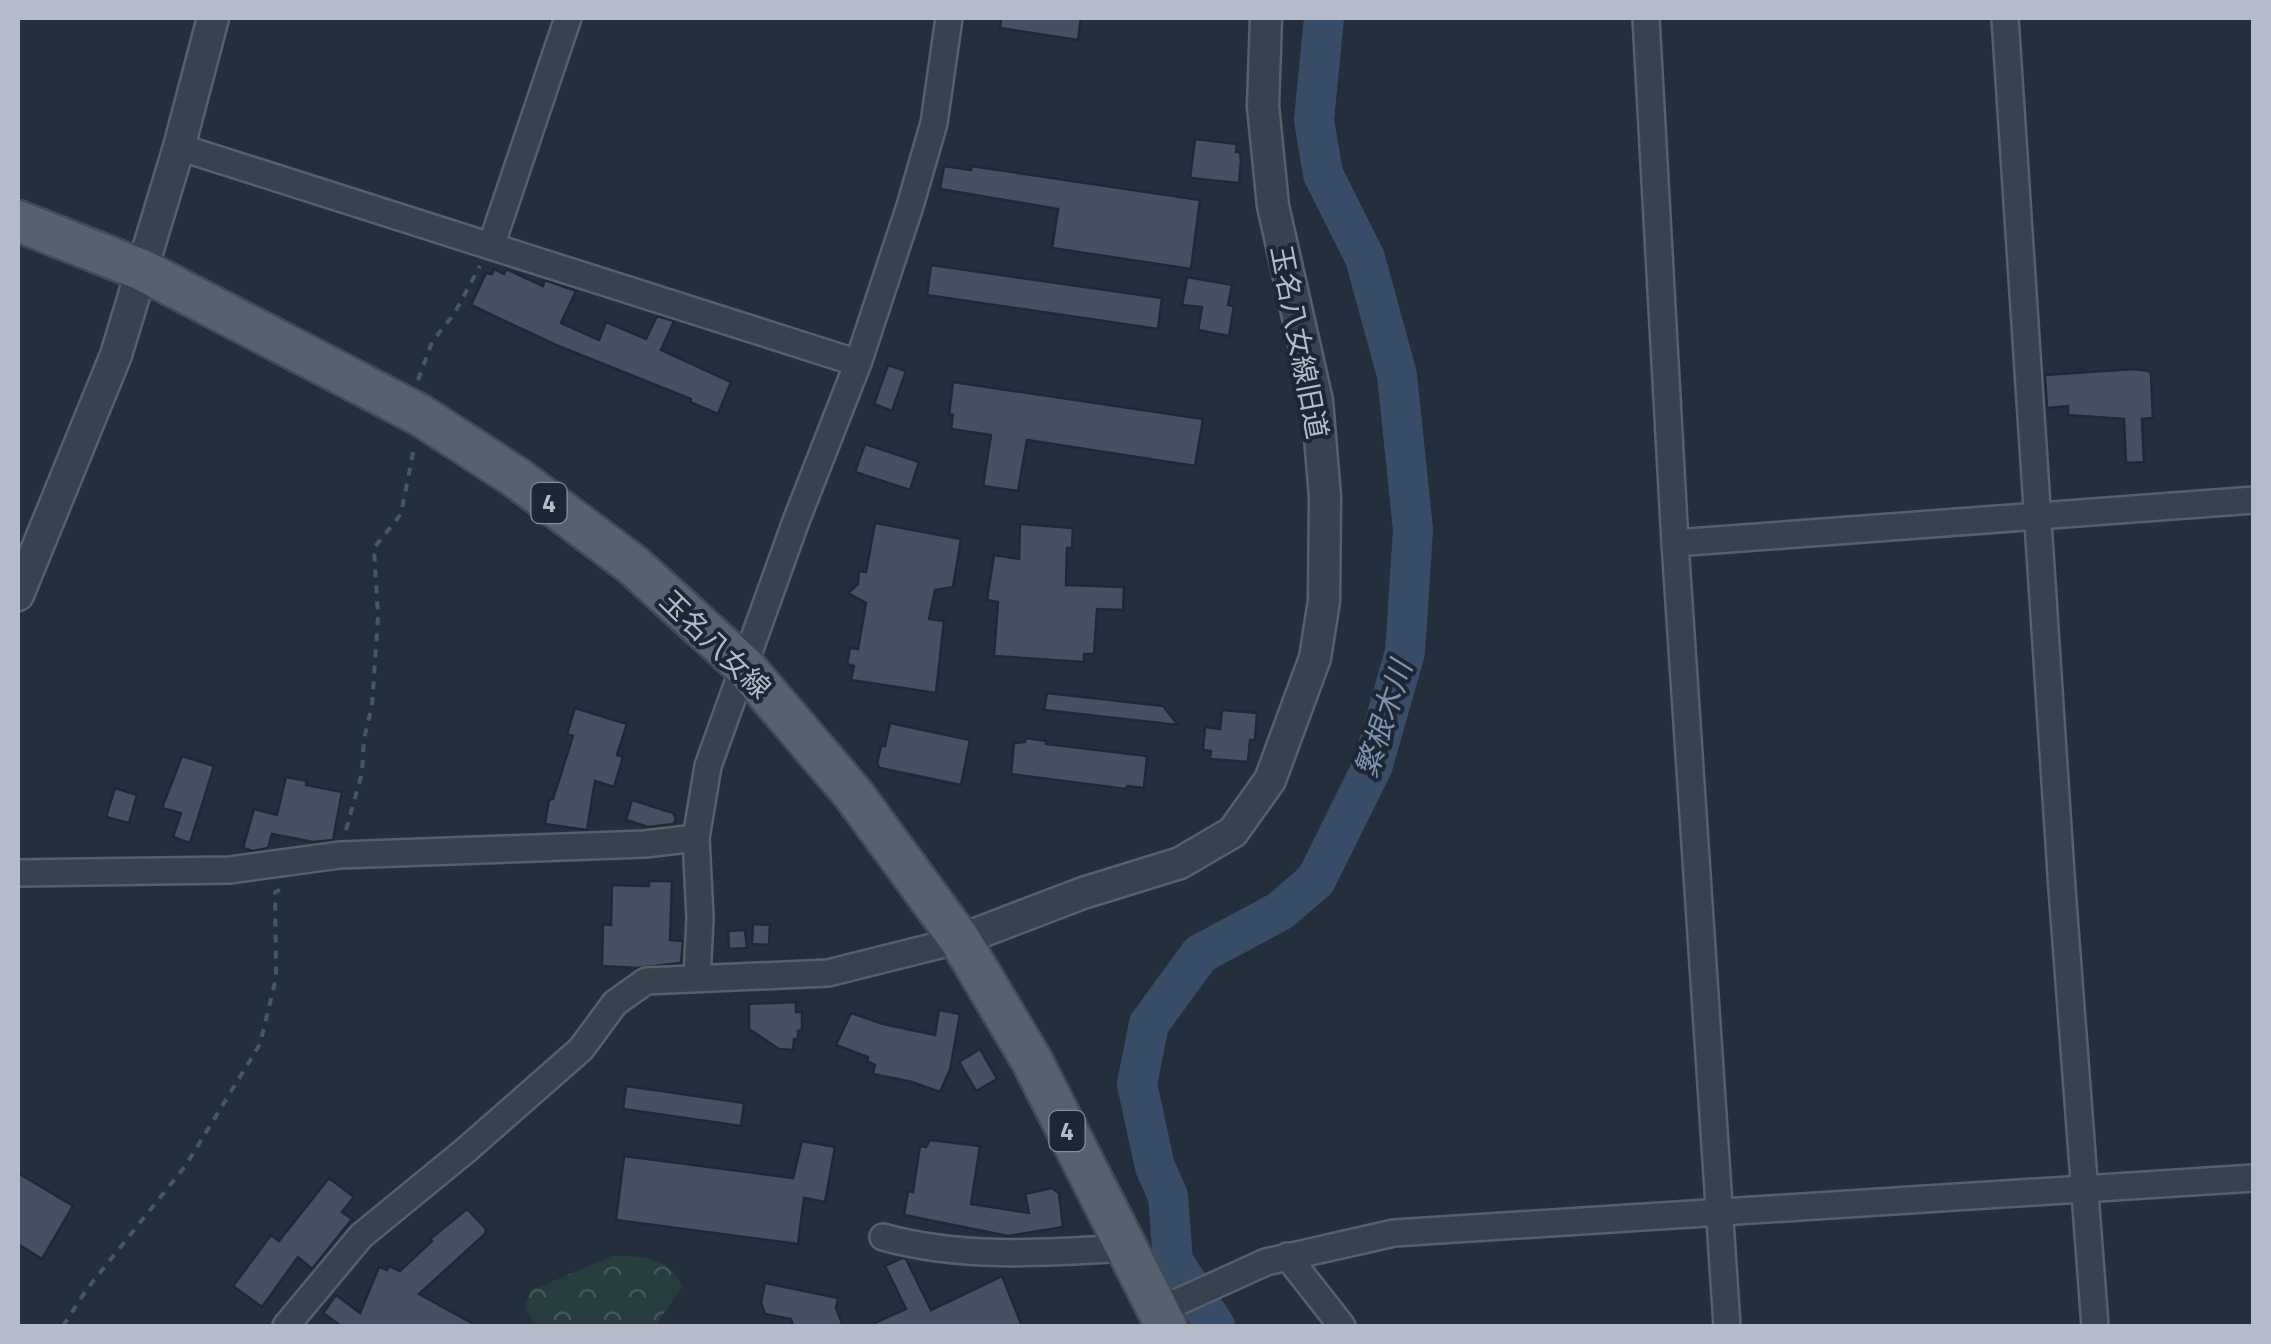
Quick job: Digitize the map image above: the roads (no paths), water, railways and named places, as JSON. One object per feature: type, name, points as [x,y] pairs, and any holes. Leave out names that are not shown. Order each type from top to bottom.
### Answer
[{"type":"main road","name":"玉名八女線","points":[[18,221],[142,270],[420,415],[517,478],[634,565],[744,666],[854,796],[960,940],[1032,1061],[1124,1248],[1168,1314]]},
{"type":"street","points":[[18,595],[116,354],[179,147],[213,18]]},
{"type":"street","points":[[491,246],[568,18]]},
{"type":"street","points":[[697,978],[700,918],[696,838],[708,766],[858,363],[934,123],[949,18]]},
{"type":"street","name":"玉名八女線旧道","points":[[960,940],[1084,893],[1180,863],[1233,832],[1270,780],[1314,658],[1324,601],[1325,497],[1318,402],[1273,206],[1263,106],[1266,18]]},
{"type":"street","points":[[1646,18],[1675,544],[1727,1326]]},
{"type":"street","points":[[2005,18],[2095,1326]]},
{"type":"street","points":[[179,147],[858,363]]},
{"type":"street","points":[[1675,544],[2254,500]]},
{"type":"street","points":[[18,873],[230,870],[340,855],[645,844],[696,838]]},
{"type":"street","points":[[286,1326],[361,1236],[581,1049],[615,1003],[646,982],[828,973],[960,940]]},
{"type":"street","points":[[1168,1314],[1276,1259],[1394,1233],[2254,1178]]},
{"type":"street","points":[[883,1237],[965,1253],[1124,1248]]},
{"type":"street","points":[[1276,1259],[1342,1326]]},
{"type":"waterway","name":"繁根木川","points":[[1215,1326],[1173,1261],[1168,1196],[1155,1167],[1137,1084],[1149,1024],[1200,954],[1280,911],[1316,880],[1373,765],[1405,652],[1413,530],[1397,375],[1365,258],[1323,174],[1314,120],[1324,18]]}]
